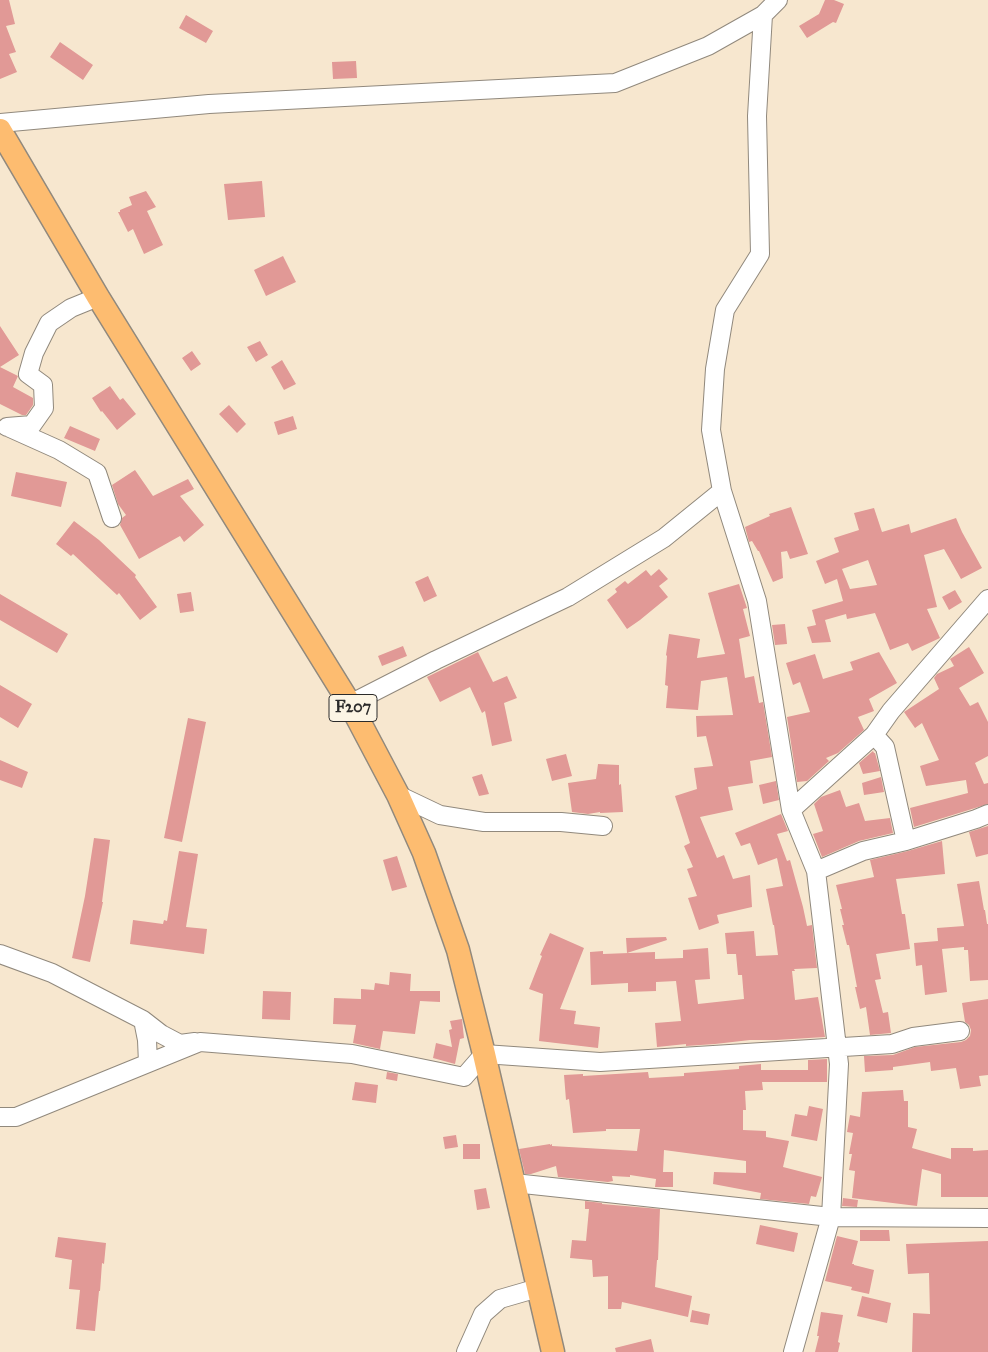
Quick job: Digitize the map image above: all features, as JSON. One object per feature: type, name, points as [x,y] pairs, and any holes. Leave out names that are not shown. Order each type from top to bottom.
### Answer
[{"type":"main road","name":"F207","points":[[0,130],[98,297],[350,704],[398,794],[424,853],[458,950],[553,1352]]},
{"type":"street","points":[[0,123],[209,104],[615,83],[708,46],[763,15],[778,0]]},
{"type":"street","points":[[763,15],[758,116],[760,254],[726,310],[715,369],[711,430],[722,491],[758,601],[792,810],[816,871],[839,1064],[832,1217],[793,1352]]},
{"type":"street","points":[[3,426],[32,425],[44,408],[43,385],[28,374],[34,353],[49,323],[71,308],[98,297]]},
{"type":"street","points":[[3,426],[60,450],[97,473],[112,518]]},
{"type":"street","points":[[350,704],[436,660],[568,597],[664,538],[722,491]]},
{"type":"street","points":[[792,810],[874,735],[891,711],[988,599]]},
{"type":"street","points":[[874,735],[885,747],[906,841]]},
{"type":"street","points":[[398,794],[440,815],[484,822],[562,822],[603,826]]},
{"type":"street","points":[[816,871],[863,850],[906,841],[988,814]]},
{"type":"street","points":[[0,954],[52,973],[143,1020],[161,1034],[180,1044],[200,1042],[352,1054],[464,1077],[484,1054],[600,1062],[892,1044],[913,1037],[960,1031]]},
{"type":"street","points":[[143,1020],[148,1040],[148,1063]]},
{"type":"street","points":[[0,1117],[16,1117],[200,1042]]},
{"type":"street","points":[[514,1183],[832,1217],[988,1218]]},
{"type":"street","points":[[466,1352],[483,1314],[500,1299],[538,1288]]},
{"type":"building","points":[[0,0],[9,0],[15,24],[6,26],[16,52],[9,54],[17,72],[0,79]]},
{"type":"building","points":[[825,0],[834,0],[844,4],[836,23],[833,22],[807,38],[799,26],[819,14]]},
{"type":"building","points":[[186,15],[213,31],[206,43],[179,28]]},
{"type":"building","points":[[60,42],[93,65],[83,80],[50,57]]},
{"type":"building","points":[[356,61],[357,78],[333,79],[332,62]]},
{"type":"building","points":[[262,181],[265,217],[228,220],[224,184]]},
{"type":"building","points":[[146,191],[156,207],[147,211],[163,245],[144,254],[133,229],[128,232],[118,212],[132,205],[129,197]]},
{"type":"building","points":[[283,256],[296,282],[266,296],[254,270]]},
{"type":"building","points":[[0,326],[19,355],[0,367]]},
{"type":"building","points":[[260,341],[268,355],[256,362],[247,347]]},
{"type":"building","points":[[192,351],[201,364],[191,371],[182,358]]},
{"type":"building","points":[[282,360],[296,384],[284,390],[271,367]]},
{"type":"building","points":[[0,367],[18,376],[13,387],[33,398],[33,405],[26,415],[22,415],[0,404]]},
{"type":"building","points":[[110,386],[120,400],[123,398],[136,414],[117,430],[101,412],[92,398]]},
{"type":"building","points":[[229,405],[246,424],[237,433],[219,414]]},
{"type":"building","points":[[293,416],[297,429],[278,435],[274,422]]},
{"type":"building","points":[[70,426],[100,439],[95,451],[64,438]]},
{"type":"building","points":[[135,470],[153,496],[188,479],[194,489],[180,496],[204,525],[184,542],[180,536],[139,559],[120,525],[122,518],[126,515],[118,504],[112,485]]},
{"type":"building","points":[[16,472],[67,482],[61,507],[11,496]]},
{"type":"building","points":[[791,507],[808,554],[790,559],[787,551],[781,552],[783,578],[773,582],[759,551],[752,541],[749,542],[745,527],[770,516],[769,514]]},
{"type":"building","points":[[874,508],[882,532],[909,524],[911,533],[956,518],[982,568],[961,579],[944,549],[924,555],[937,607],[927,609],[940,638],[912,651],[908,643],[890,650],[875,613],[847,619],[846,614],[825,620],[831,642],[812,643],[807,627],[816,625],[812,610],[843,601],[837,579],[825,584],[816,561],[839,552],[834,538],[859,530],[854,513]],"holes":[[[868,560],[877,585],[850,589],[842,569]]]},
{"type":"building","points":[[74,521],[99,540],[136,575],[135,577],[157,607],[140,620],[119,593],[117,595],[73,554],[71,556],[56,544]]},
{"type":"building","points":[[659,569],[668,579],[659,586],[668,597],[627,629],[607,600],[617,592],[615,589],[625,581],[628,584],[646,570],[651,576]]},
{"type":"building","points":[[428,576],[437,596],[424,602],[415,582]]},
{"type":"building","points":[[739,584],[747,608],[743,609],[750,636],[739,639],[745,678],[754,676],[759,703],[763,702],[772,757],[750,761],[753,783],[728,787],[733,810],[700,817],[717,858],[724,855],[733,879],[750,875],[752,907],[717,915],[719,923],[699,930],[688,898],[697,896],[687,869],[693,867],[684,846],[690,843],[675,796],[697,789],[694,768],[713,766],[706,736],[697,737],[696,716],[733,715],[727,677],[701,681],[698,710],[666,708],[668,686],[665,685],[666,655],[669,634],[700,639],[697,658],[725,654],[708,593]]},
{"type":"building","points":[[955,590],[962,602],[949,610],[942,597]]},
{"type":"building","points":[[191,592],[194,611],[180,613],[177,594]]},
{"type":"building","points":[[0,594],[68,634],[57,653],[0,620]]},
{"type":"building","points":[[785,624],[787,644],[775,645],[772,625]]},
{"type":"building","points":[[403,646],[407,656],[382,666],[378,656]]},
{"type":"building","points":[[969,647],[984,673],[959,688],[970,706],[978,702],[988,722],[988,756],[975,763],[984,784],[988,783],[988,804],[914,827],[910,808],[968,793],[966,780],[926,786],[920,766],[939,760],[922,723],[915,728],[904,712],[939,689],[934,678],[937,674],[954,666],[950,659]]},
{"type":"building","points":[[478,652],[493,682],[507,676],[517,698],[504,703],[512,741],[492,746],[485,711],[482,713],[470,687],[440,702],[427,677]]},
{"type":"building","points":[[879,652],[897,683],[869,699],[874,711],[858,717],[864,730],[838,753],[826,758],[829,761],[807,781],[797,782],[787,717],[810,712],[800,682],[793,685],[786,663],[815,654],[823,679],[853,670],[850,662]]},
{"type":"building","points":[[0,685],[32,704],[18,728],[0,717]]},
{"type":"building","points":[[188,718],[206,722],[182,842],[164,838]]},
{"type":"building","points":[[873,751],[880,771],[863,774],[859,763]]},
{"type":"building","points":[[566,754],[572,776],[552,781],[546,759]]},
{"type":"building","points":[[0,760],[28,772],[22,788],[0,780]]},
{"type":"building","points":[[598,764],[619,765],[619,785],[621,784],[623,812],[588,814],[572,812],[568,783],[596,779]]},
{"type":"building","points":[[482,774],[489,794],[479,796],[472,777]]},
{"type":"building","points":[[881,777],[884,792],[864,795],[862,783]]},
{"type":"building","points":[[776,781],[779,800],[763,804],[759,785]]},
{"type":"building","points":[[840,790],[846,807],[859,803],[865,821],[890,818],[893,833],[859,841],[822,857],[813,834],[823,831],[814,804],[821,797]]},
{"type":"building","points":[[781,814],[788,831],[777,834],[787,861],[790,860],[807,926],[812,925],[817,968],[794,969],[795,971],[792,971],[795,1000],[818,997],[825,1037],[657,1047],[655,1023],[681,1021],[676,981],[656,982],[656,991],[628,992],[628,983],[591,985],[590,952],[603,951],[603,954],[655,952],[655,959],[683,958],[683,950],[708,948],[710,979],[695,980],[698,1004],[744,999],[742,975],[738,975],[736,954],[727,954],[725,933],[754,931],[756,956],[778,955],[766,889],[783,886],[777,858],[758,865],[750,843],[741,846],[735,833]]},
{"type":"building","points":[[988,826],[988,854],[976,857],[969,832]]},
{"type":"building","points":[[94,838],[110,840],[103,902],[90,962],[72,958],[85,896]]},
{"type":"building","points":[[942,841],[945,874],[896,879],[902,914],[905,914],[910,949],[876,954],[881,979],[875,980],[883,1013],[888,1012],[891,1033],[870,1035],[866,1007],[860,1009],[855,987],[857,987],[849,945],[847,945],[842,925],[844,925],[840,909],[842,909],[836,885],[874,877],[870,860]]},
{"type":"building","points":[[179,851],[198,854],[186,927],[207,929],[204,954],[130,944],[133,920],[163,924],[164,920],[167,921]]},
{"type":"building","points":[[397,856],[407,887],[392,891],[383,860]]},
{"type":"building","points":[[979,881],[988,924],[988,980],[970,981],[968,950],[964,950],[964,947],[942,949],[947,992],[925,995],[922,965],[916,966],[914,943],[938,941],[937,928],[964,926],[957,884]]},
{"type":"building","points":[[550,933],[584,948],[560,1009],[576,1011],[574,1024],[600,1027],[598,1048],[539,1041],[543,994],[529,989],[542,956],[540,955]]},
{"type":"building","points":[[666,937],[667,940],[627,953],[626,938]]},
{"type":"building","points":[[390,972],[411,974],[410,991],[440,991],[440,1002],[420,1001],[415,1034],[383,1031],[380,1049],[353,1043],[356,1025],[333,1024],[334,998],[361,999],[361,989],[374,990],[375,983],[389,985]]},
{"type":"building","points":[[263,991],[291,992],[290,1020],[262,1019]]},
{"type":"building","points":[[988,999],[988,1075],[979,1076],[981,1086],[960,1089],[956,1068],[931,1071],[930,1062],[893,1067],[893,1070],[865,1072],[864,1056],[893,1055],[915,1047],[966,1040],[970,1036],[971,1030],[965,1022],[962,1003]]},
{"type":"building","points":[[462,1019],[464,1038],[460,1039],[455,1064],[433,1058],[436,1043],[452,1047],[449,1030],[452,1029],[450,1021]]},
{"type":"building","points":[[827,1059],[827,1082],[762,1082],[763,1090],[745,1091],[746,1110],[743,1110],[743,1130],[766,1131],[766,1137],[789,1141],[783,1167],[822,1177],[816,1197],[811,1196],[809,1204],[760,1199],[761,1193],[713,1184],[714,1172],[746,1173],[746,1161],[664,1150],[663,1172],[673,1172],[673,1187],[655,1187],[656,1179],[630,1175],[630,1177],[612,1176],[613,1181],[608,1182],[558,1177],[556,1166],[525,1174],[519,1149],[552,1144],[552,1146],[637,1151],[640,1129],[606,1129],[606,1131],[573,1133],[569,1099],[566,1100],[564,1075],[583,1074],[583,1076],[648,1072],[649,1078],[684,1076],[684,1073],[739,1069],[739,1066],[761,1064],[761,1070],[808,1070],[808,1060]]},
{"type":"building","points":[[387,1072],[398,1074],[397,1081],[386,1079]]},
{"type":"building","points":[[355,1082],[378,1085],[376,1103],[352,1100]]},
{"type":"building","points":[[903,1090],[904,1101],[908,1101],[908,1127],[917,1129],[912,1148],[951,1159],[951,1148],[973,1148],[973,1151],[988,1150],[988,1197],[941,1197],[941,1174],[922,1169],[917,1206],[852,1198],[855,1171],[849,1170],[852,1154],[849,1154],[853,1133],[847,1132],[850,1115],[860,1117],[862,1092]]},
{"type":"building","points":[[809,1106],[823,1109],[817,1141],[791,1136],[795,1114],[807,1116]]},
{"type":"building","points":[[456,1135],[458,1147],[445,1149],[443,1137]]},
{"type":"building","points":[[463,1144],[480,1144],[480,1159],[463,1159]]},
{"type":"building","points":[[486,1188],[490,1208],[477,1210],[474,1190]]},
{"type":"building","points":[[843,1198],[858,1200],[857,1207],[842,1206]]},
{"type":"building","points":[[585,1201],[660,1209],[655,1287],[692,1296],[688,1317],[622,1302],[621,1309],[608,1309],[608,1276],[593,1277],[592,1260],[570,1258],[572,1240],[586,1241],[589,1209],[585,1209]]},
{"type":"building","points":[[760,1225],[798,1233],[794,1252],[756,1244]]},
{"type":"building","points":[[860,1230],[889,1230],[890,1241],[860,1241]]},
{"type":"building","points":[[837,1236],[858,1241],[852,1264],[874,1270],[869,1294],[851,1290],[852,1287],[825,1281]]},
{"type":"building","points":[[58,1237],[106,1243],[95,1331],[76,1329],[80,1290],[69,1289],[72,1260],[55,1257]]},
{"type":"building","points":[[988,1241],[988,1352],[912,1352],[913,1313],[930,1314],[929,1273],[908,1274],[906,1244]]},
{"type":"building","points":[[862,1296],[891,1303],[887,1323],[857,1316]]},
{"type":"building","points":[[692,1310],[710,1314],[708,1325],[690,1322]]},
{"type":"building","points":[[821,1312],[843,1315],[838,1352],[815,1352],[819,1336],[817,1336]]},
{"type":"building","points":[[651,1339],[654,1352],[616,1352],[615,1348]]}]
